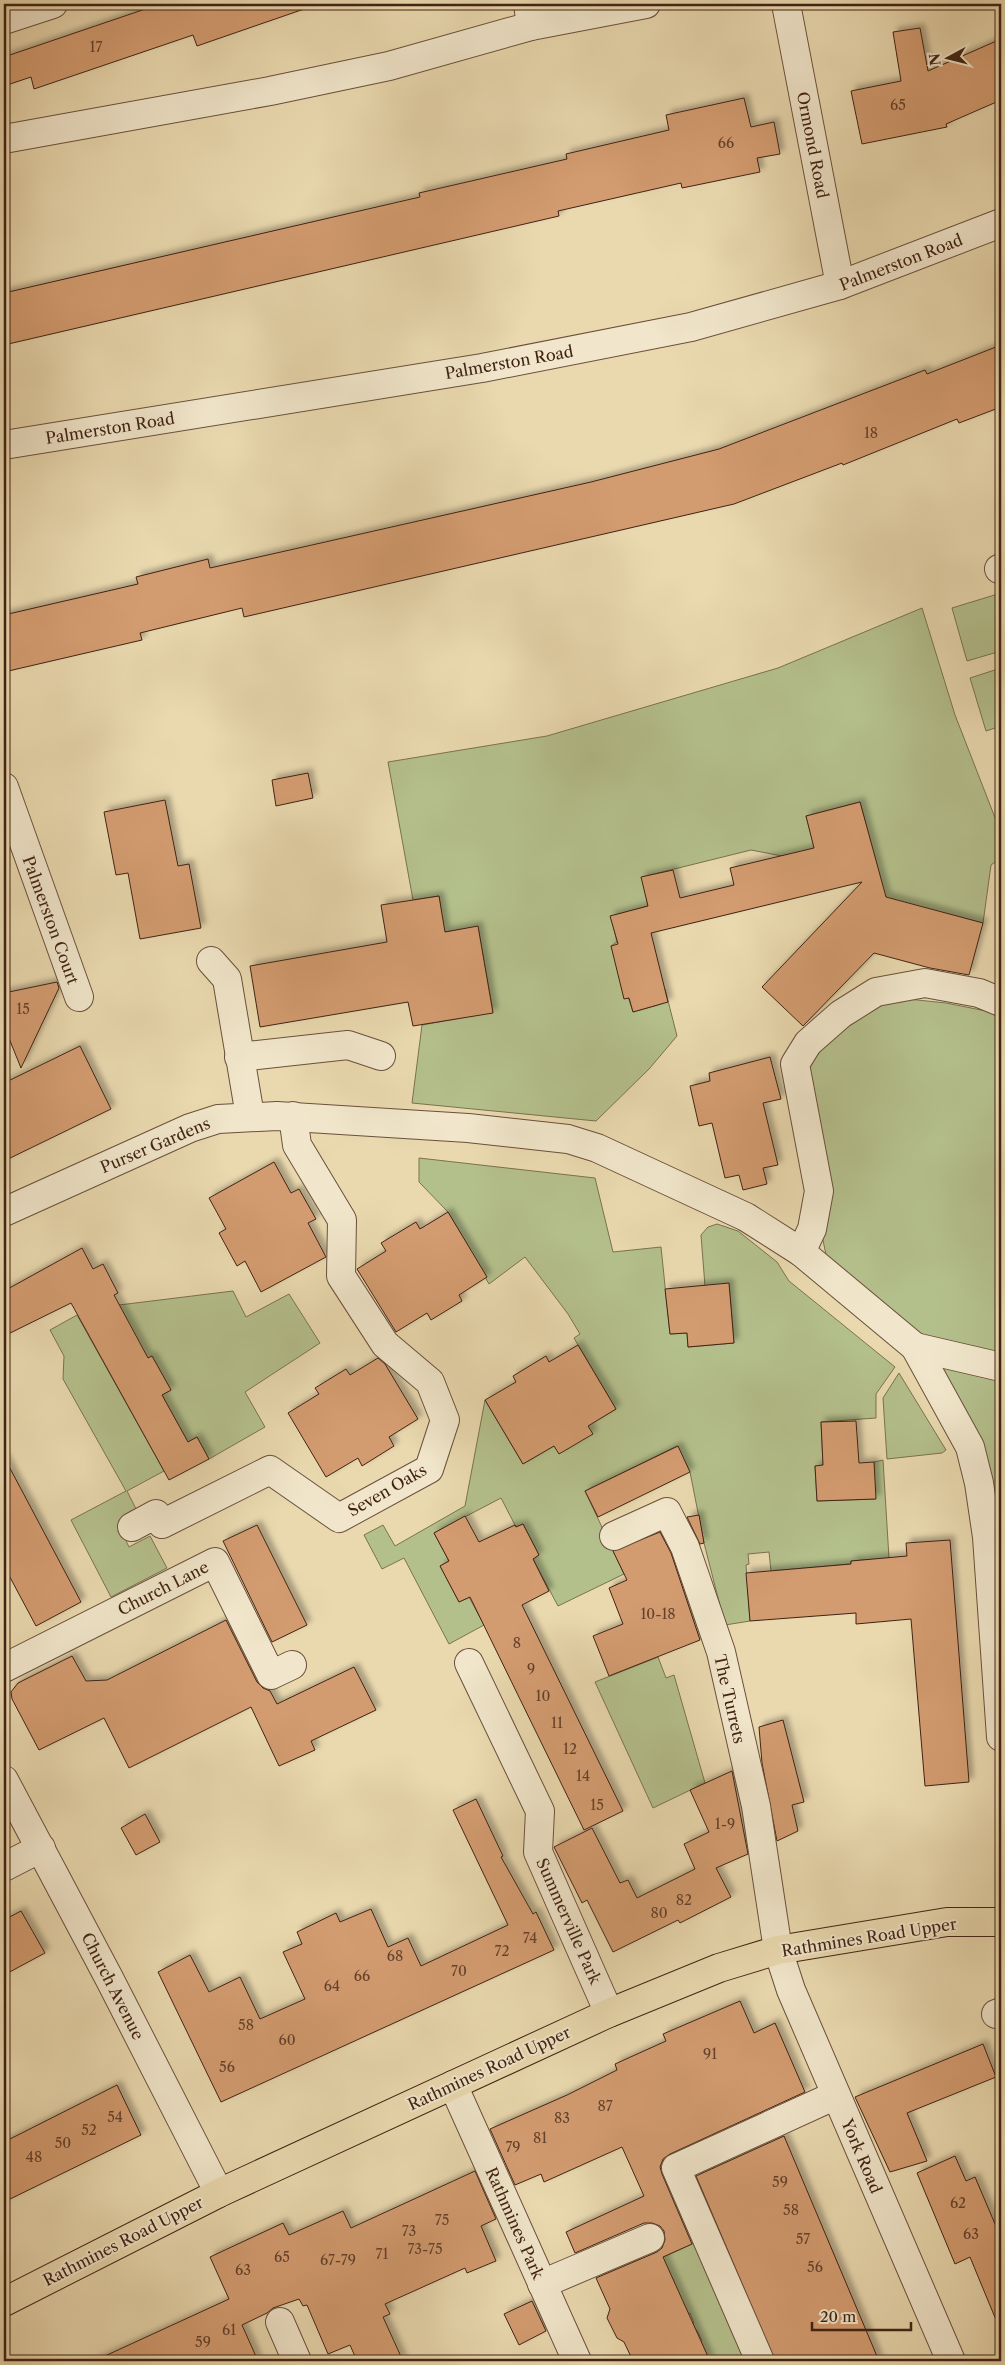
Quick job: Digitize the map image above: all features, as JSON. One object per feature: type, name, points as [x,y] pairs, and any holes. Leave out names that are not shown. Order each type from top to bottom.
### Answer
[{"type":"main road","name":"Rathmines Road Upper","points":[[4,2302],[219,2192],[609,2013],[719,1968],[778,1950],[947,1922],[1001,1922]]},
{"type":"street","points":[[4,20],[53,4]]},
{"type":"street","points":[[4,139],[270,91],[380,68],[530,15],[646,4]]},
{"type":"street","name":"Ormond Road","points":[[786,4],[840,285]]},
{"type":"street","name":"Palmerston Road","points":[[4,445],[482,368],[690,327],[840,285],[1001,223]]},
{"type":"street","name":"Palmerston Court","points":[[4,787],[79,997]]},
{"type":"street","points":[[211,961],[227,979],[238,1058],[250,1116]]},
{"type":"street","points":[[801,1252],[812,1229],[819,1191],[795,1064],[808,1043],[841,1014],[876,992],[925,983],[979,993],[1001,1002]]},
{"type":"street","points":[[238,1058],[348,1045],[382,1056]]},
{"type":"street","name":"Purser Gardens","points":[[4,1212],[190,1128],[218,1119],[250,1116],[292,1116],[468,1128],[568,1139],[597,1148],[746,1217],[801,1252],[915,1347]]},
{"type":"street","name":"Seven Oaks","points":[[132,1527],[156,1514],[162,1524],[270,1470],[339,1518],[429,1469],[446,1420],[430,1382],[386,1344],[341,1276],[342,1220],[297,1145],[292,1116]]},
{"type":"street","points":[[915,1347],[1001,1367]]},
{"type":"street","points":[[915,1347],[970,1447],[979,1483],[987,1537],[1001,1737]]},
{"type":"street","points":[[987,1537],[1001,1484]]},
{"type":"street","name":"The Turrets","points":[[614,1536],[667,1512],[684,1547],[720,1652],[756,1806],[778,1950]]},
{"type":"street","name":"Church Lane","points":[[4,1668],[215,1562],[271,1675],[292,1665]]},
{"type":"street","name":"Summerville Park","points":[[469,1663],[540,1810],[538,1852],[609,2013]]},
{"type":"street","name":"Church Avenue","points":[[4,1780],[219,2192]]},
{"type":"street","points":[[4,1867],[40,1848]]},
{"type":"street","name":"York Road","points":[[778,1950],[791,1990],[951,2361]]},
{"type":"street","name":"Rathmines Park","points":[[453,2085],[577,2361]]},
{"type":"street","points":[[760,2361],[676,2168],[836,2095]]},
{"type":"street","points":[[542,2284],[650,2238]]},
{"type":"street","points":[[280,2322],[297,2361]]},
{"type":"green space","points":[[1001,593],[1001,651],[967,661],[952,608]]},
{"type":"green space","points":[[922,608],[955,715],[1001,833],[1001,858],[991,865],[983,923],[902,902],[900,910],[875,886],[881,880],[860,802],[806,816],[815,849],[782,856],[751,850],[642,877],[648,906],[611,916],[617,942],[611,946],[633,1012],[661,1004],[657,990],[665,989],[677,1036],[649,1069],[596,1121],[412,1103],[422,1025],[493,1012],[478,927],[444,932],[439,896],[413,900],[388,762],[547,736],[778,668]]},
{"type":"green space","points":[[1001,668],[1001,726],[986,731],[970,678]]},
{"type":"green space","points":[[908,999],[946,1003],[1001,1014],[1001,1359],[945,1348],[908,1329],[828,1264],[821,1231],[807,1069],[820,1047],[871,1004]]},
{"type":"green space","points":[[419,1158],[595,1178],[613,1252],[661,1247],[670,1334],[687,1333],[688,1347],[734,1343],[729,1284],[705,1286],[701,1235],[708,1227],[717,1224],[738,1231],[777,1262],[789,1281],[895,1367],[876,1394],[876,1418],[821,1422],[823,1465],[815,1466],[817,1501],[875,1499],[874,1462],[883,1460],[889,1558],[851,1561],[851,1564],[771,1571],[769,1552],[748,1554],[749,1564],[746,1565],[750,1621],[725,1625],[704,1543],[690,1472],[677,1446],[585,1491],[624,1574],[558,1606],[533,1559],[539,1555],[523,1524],[516,1527],[501,1498],[434,1533],[449,1561],[440,1566],[459,1602],[469,1597],[484,1625],[449,1644],[404,1558],[382,1569],[364,1535],[383,1525],[395,1546],[465,1506],[485,1400],[523,1464],[616,1409],[574,1338],[580,1334],[568,1314],[525,1257],[489,1284],[448,1212],[419,1182]]},
{"type":"green space","points":[[233,1291],[246,1317],[289,1294],[320,1343],[245,1392],[265,1427],[209,1459],[197,1437],[188,1442],[162,1395],[171,1390],[152,1356],[144,1361],[119,1305]]},
{"type":"green space","points":[[77,1315],[164,1471],[127,1491],[138,1513],[118,1524],[129,1547],[150,1536],[167,1568],[111,1597],[71,1520],[126,1491],[63,1379],[64,1356],[50,1330]]},
{"type":"green space","points":[[931,1358],[1001,1375],[1001,1523],[989,1469]]},
{"type":"green space","points":[[899,1373],[946,1450],[942,1453],[887,1459],[883,1398]]},
{"type":"green space","points":[[658,1657],[666,1678],[674,1675],[705,1783],[653,1808],[595,1682]]},
{"type":"green space","points":[[696,2242],[750,2361],[707,2361],[699,2343],[702,2341],[697,2330],[693,2331],[691,2325],[694,2323],[690,2313],[686,2314],[673,2279],[661,2258]]},
{"type":"building","points":[[160,4],[306,4],[307,8],[197,46],[193,35],[34,89],[31,77],[4,86],[4,57]]},
{"type":"building","points":[[920,28],[928,71],[1001,39],[1001,100],[946,124],[947,127],[862,144],[851,91],[901,81],[893,32]]},
{"type":"building","points":[[744,98],[751,127],[774,122],[780,154],[757,158],[760,172],[682,188],[681,183],[558,211],[559,216],[4,345],[4,293],[420,197],[419,193],[567,159],[566,154],[669,130],[666,115]]},
{"type":"building","points":[[1001,345],[1001,407],[959,423],[957,419],[843,465],[842,463],[734,504],[244,617],[242,608],[140,633],[142,640],[4,672],[4,615],[138,584],[136,577],[208,559],[210,568],[591,482],[719,449],[925,370],[927,374]]},
{"type":"building","points":[[308,773],[313,798],[276,806],[272,780]]},
{"type":"building","points":[[165,800],[178,866],[189,864],[201,928],[140,939],[128,873],[116,875],[104,812]]},
{"type":"building","points":[[860,802],[886,897],[983,923],[969,975],[930,968],[874,953],[803,1026],[762,987],[862,882],[651,933],[668,1002],[633,1012],[629,998],[624,999],[611,946],[618,944],[610,916],[648,906],[641,877],[673,870],[680,898],[734,885],[730,868],[814,848],[806,816]]},
{"type":"building","points":[[439,896],[445,932],[478,926],[493,1013],[413,1026],[408,1002],[260,1027],[250,966],[387,942],[381,905]]},
{"type":"building","points":[[57,982],[59,988],[21,1068],[4,1026],[4,993]]},
{"type":"building","points":[[80,1046],[111,1109],[4,1161],[4,1083]]},
{"type":"building","points":[[770,1057],[781,1099],[763,1103],[778,1165],[763,1168],[767,1184],[743,1190],[739,1175],[725,1178],[712,1123],[699,1126],[690,1086],[710,1081],[709,1073]]},
{"type":"building","points":[[274,1162],[291,1193],[299,1189],[316,1219],[308,1223],[326,1257],[261,1292],[245,1261],[237,1266],[219,1233],[226,1229],[209,1198]]},
{"type":"building","points":[[448,1212],[487,1277],[459,1295],[462,1301],[431,1320],[427,1313],[396,1332],[357,1269],[386,1251],[381,1243],[416,1222],[420,1229]]},
{"type":"building","points":[[82,1248],[93,1269],[103,1264],[118,1293],[114,1295],[148,1358],[152,1356],[171,1390],[162,1395],[188,1442],[197,1437],[209,1459],[169,1480],[71,1303],[4,1336],[4,1291]]},
{"type":"building","points":[[729,1283],[734,1343],[688,1347],[687,1333],[670,1334],[665,1289]]},
{"type":"building","points":[[578,1345],[616,1409],[588,1426],[593,1434],[559,1454],[554,1446],[523,1464],[485,1400],[516,1382],[513,1376],[546,1356],[549,1362]]},
{"type":"building","points":[[378,1358],[385,1364],[418,1419],[389,1437],[394,1446],[362,1466],[358,1458],[326,1477],[288,1413],[319,1394],[315,1388],[346,1369],[350,1375]]},
{"type":"building","points":[[856,1421],[859,1463],[874,1462],[876,1499],[817,1501],[815,1466],[823,1465],[821,1422]]},
{"type":"building","points":[[678,1446],[690,1472],[598,1517],[585,1491]]},
{"type":"building","points":[[4,1457],[81,1602],[36,1626],[4,1566]]},
{"type":"building","points":[[699,1515],[704,1543],[700,1544],[687,1517]]},
{"type":"building","points":[[465,1516],[479,1542],[515,1525],[516,1527],[523,1524],[539,1555],[533,1559],[549,1591],[522,1605],[623,1811],[584,1830],[470,1597],[459,1602],[440,1566],[449,1561],[434,1533]]},
{"type":"building","points":[[257,1525],[307,1625],[272,1642],[223,1541]]},
{"type":"building","points":[[660,1532],[671,1553],[700,1640],[609,1676],[593,1636],[623,1624],[609,1588],[627,1580],[613,1551]]},
{"type":"building","points":[[950,1540],[969,1782],[925,1786],[911,1619],[856,1624],[856,1613],[750,1621],[746,1573],[851,1564],[851,1561],[907,1556],[906,1543]]},
{"type":"building","points":[[226,1620],[257,1682],[263,1688],[270,1691],[277,1704],[354,1667],[376,1710],[311,1741],[315,1750],[279,1766],[251,1707],[129,1768],[104,1718],[39,1750],[12,1699],[11,1692],[18,1683],[72,1656],[86,1681],[107,1680]]},
{"type":"building","points":[[783,1720],[804,1802],[792,1805],[798,1831],[777,1841],[762,1763],[759,1727]]},
{"type":"building","points":[[732,1771],[748,1854],[716,1868],[731,1897],[680,1923],[678,1920],[613,1952],[587,1900],[582,1903],[554,1847],[592,1828],[620,1883],[628,1880],[637,1898],[695,1869],[684,1844],[709,1832],[690,1790]]},
{"type":"building","points":[[476,1799],[503,1856],[501,1857],[533,1914],[536,1912],[554,1950],[221,2102],[158,1972],[190,1955],[209,1992],[240,1977],[260,2019],[305,1999],[283,1952],[302,1944],[297,1932],[336,1913],[340,1922],[371,1909],[388,1947],[408,1938],[421,1966],[508,1925],[453,1810]]},
{"type":"building","points":[[145,1814],[160,1842],[136,1855],[121,1828]]},
{"type":"building","points":[[21,1911],[45,1953],[4,1975],[4,1920]]},
{"type":"building","points":[[740,2001],[754,2033],[775,2023],[805,2092],[670,2154],[663,2159],[660,2167],[662,2174],[692,2244],[663,2257],[710,2361],[633,2361],[624,2342],[617,2338],[607,2318],[610,2309],[596,2278],[657,2252],[662,2248],[665,2240],[664,2231],[660,2226],[644,2223],[575,2253],[566,2232],[644,2196],[622,2147],[544,2182],[541,2174],[515,2185],[490,2129],[567,2095],[617,2070],[615,2064],[666,2041],[663,2034]]},
{"type":"building","points":[[983,2044],[996,2077],[907,2113],[927,2161],[890,2172],[855,2097]]},
{"type":"building","points":[[117,2085],[141,2135],[4,2202],[4,2142]]},
{"type":"building","points":[[784,2136],[879,2361],[775,2361],[696,2176]]},
{"type":"building","points":[[955,2156],[966,2181],[975,2177],[1001,2238],[1001,2332],[970,2257],[955,2264],[917,2173]]},
{"type":"building","points":[[475,2171],[496,2219],[481,2226],[496,2261],[467,2273],[465,2268],[385,2304],[390,2314],[383,2317],[403,2361],[357,2361],[350,2345],[328,2354],[307,2305],[303,2306],[299,2299],[273,2308],[242,2325],[258,2361],[94,2361],[229,2299],[210,2257],[283,2223],[289,2235],[343,2211],[351,2228]]},
{"type":"building","points":[[532,2301],[546,2331],[519,2345],[504,2314]]}]
